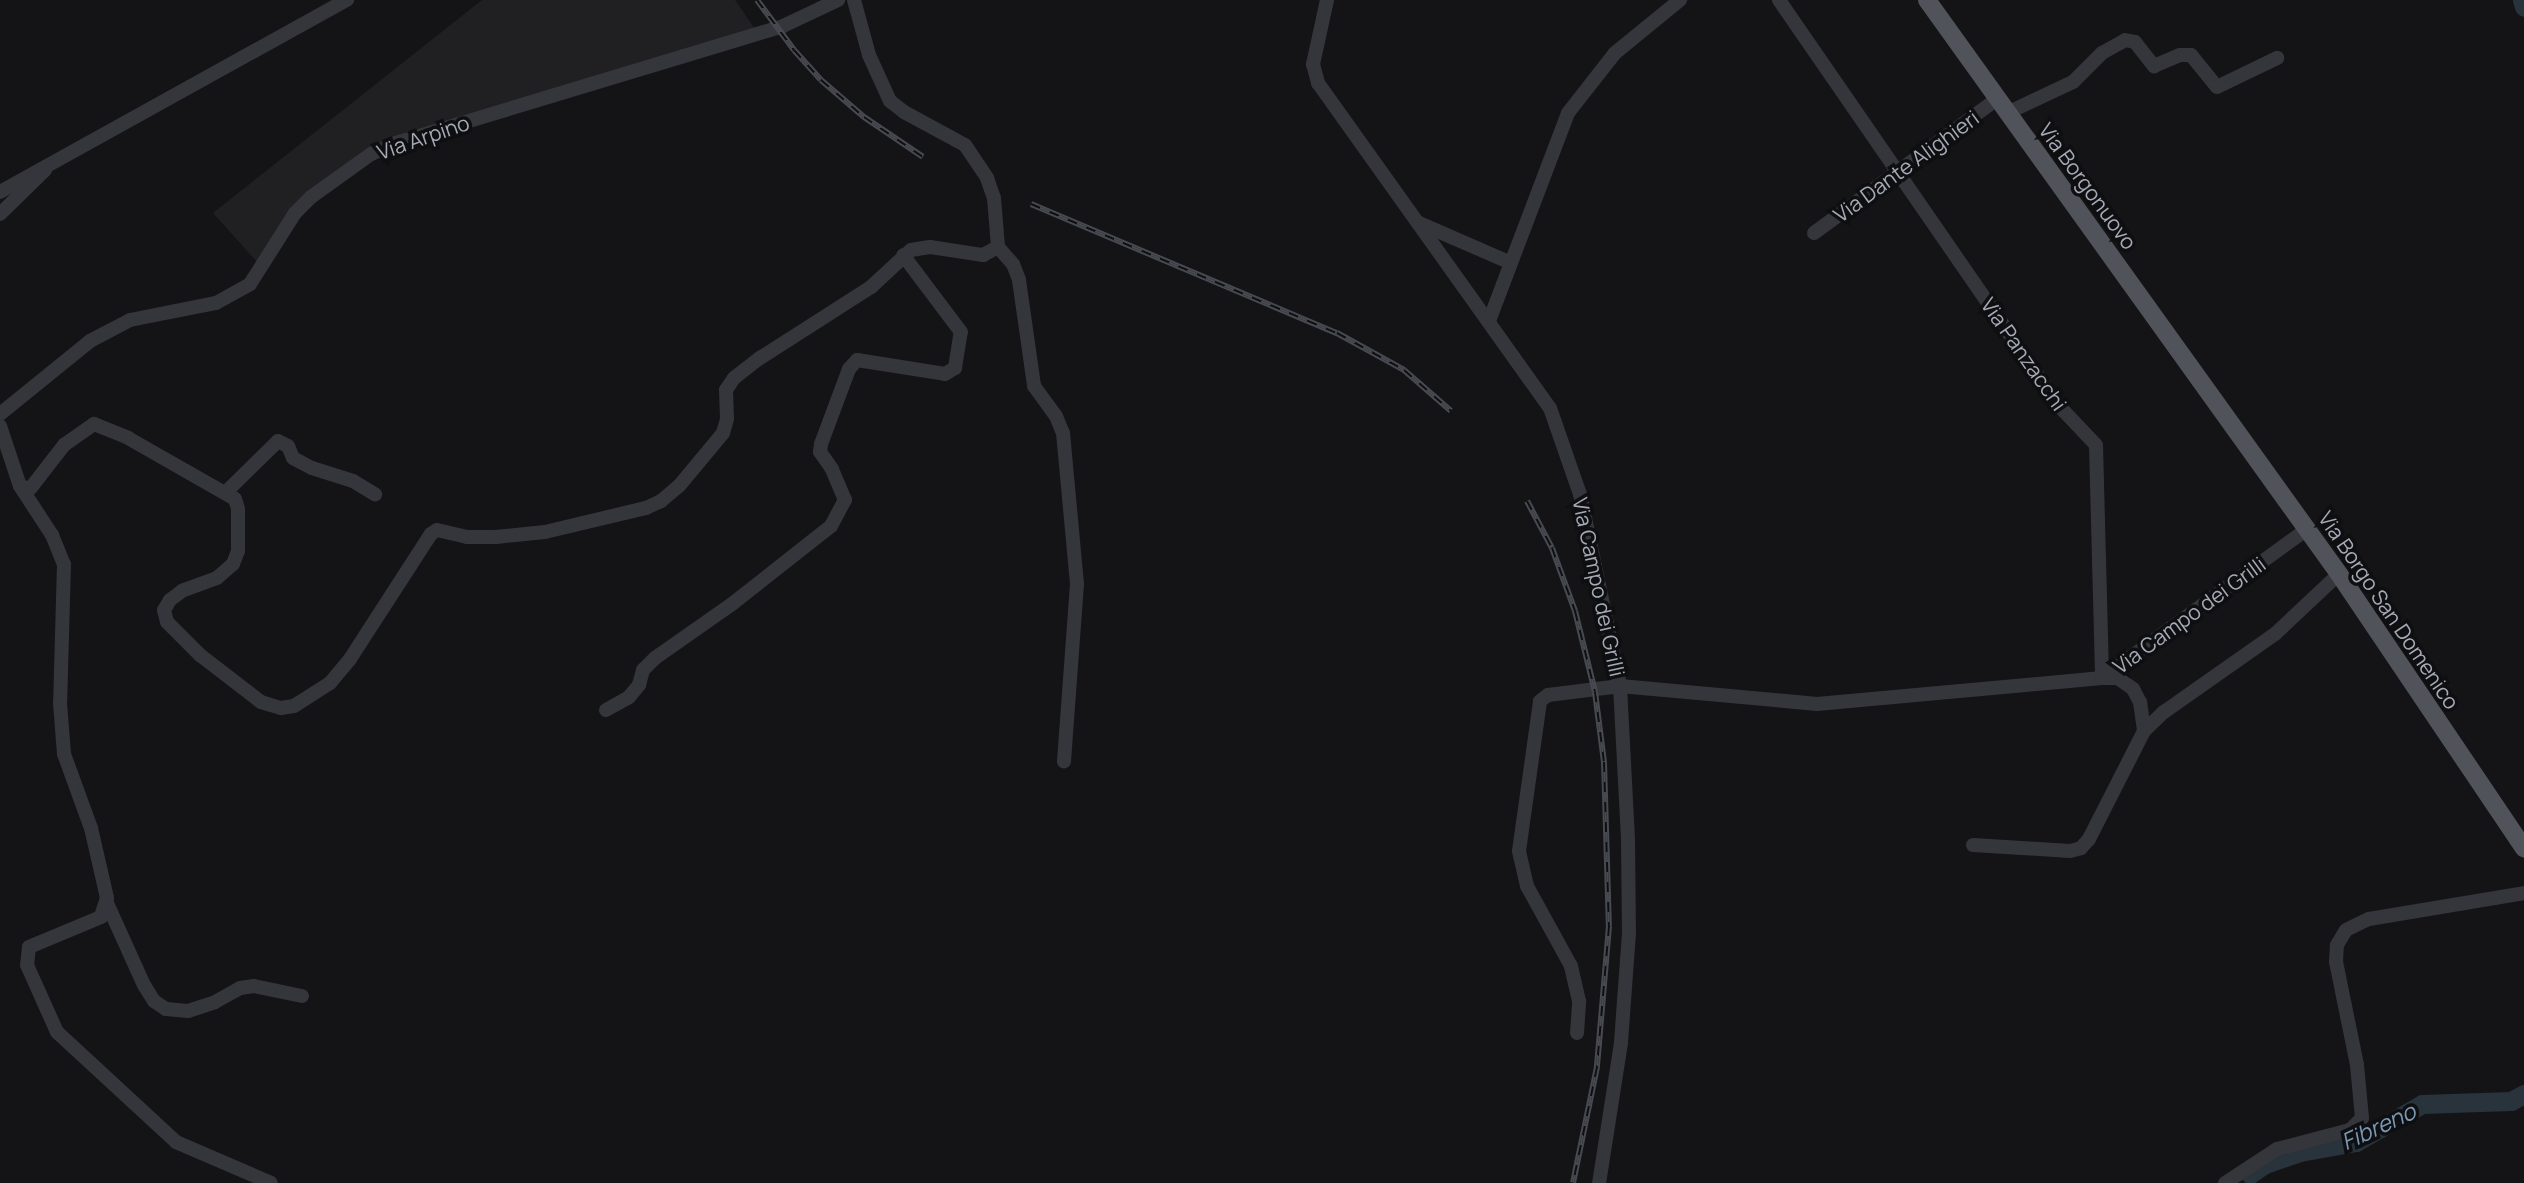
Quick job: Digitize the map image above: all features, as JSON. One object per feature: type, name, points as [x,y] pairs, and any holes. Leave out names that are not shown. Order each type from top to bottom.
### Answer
[{"type":"main road","name":"Via Borgonuovo","points":[[1927,0],[2213,398]]},
{"type":"main road","name":"Via Borgo San Domenico","points":[[2213,398],[2339,574],[2524,848]]},
{"type":"street","points":[[0,192],[53,160],[347,0]]},
{"type":"street","name":"Via Arpino","points":[[0,414],[90,341],[130,320],[216,303],[250,284],[295,213],[311,197],[371,154],[396,143],[771,30],[838,0]]},
{"type":"street","points":[[854,0],[869,55],[890,101],[904,113],[962,143],[982,170],[994,198],[998,247],[1011,261],[1018,275],[1034,386],[1059,421],[1066,446],[1077,584],[1065,762]]},
{"type":"street","name":"Via Campo dei Grilli","points":[[1327,0],[1314,60],[1315,76],[1547,403],[1568,456],[1582,503],[1620,686],[1817,704],[2102,678],[2307,529]]},
{"type":"street","points":[[1489,321],[1568,113],[1610,59],[1680,0]]},
{"type":"street","name":"Via Panzacchi","points":[[1779,0],[2060,407],[2096,444],[2102,678]]},
{"type":"street","name":"Via Dante Alighieri","points":[[1814,233],[1898,172],[2002,106],[2073,82],[2102,53],[2124,40],[2134,42],[2154,66],[2180,55],[2191,55],[2217,87],[2277,58]]},
{"type":"street","points":[[0,214],[39,178],[53,160]]},
{"type":"street","points":[[1418,223],[1511,263]]},
{"type":"street","points":[[20,486],[30,489],[64,445],[94,424],[128,438],[235,499],[238,509],[238,551],[233,564],[217,578],[182,591],[170,600],[164,610],[167,622],[200,655],[261,702],[281,708],[293,706],[330,683],[350,659],[431,534],[437,530],[467,537],[545,532],[646,508],[661,501],[679,486],[723,433],[727,418],[726,390],[734,378],[871,286],[903,255],[922,247],[983,255],[998,247]]},
{"type":"street","points":[[606,710],[629,697],[639,685],[643,670],[655,658],[732,604],[831,526],[845,500],[832,469],[820,452],[821,444],[849,369],[857,360],[945,374],[955,368],[961,332],[903,255]]},
{"type":"street","points":[[0,426],[20,486],[52,535],[64,564],[60,703],[64,754],[91,828],[106,901],[144,985],[155,1001],[166,1009],[188,1011],[215,1002],[240,988],[254,986],[302,996]]},
{"type":"street","points":[[225,493],[278,441],[288,446],[293,458],[312,468],[353,481],[375,494]]},
{"type":"street","points":[[1973,845],[2070,851],[2081,848],[2089,839],[2144,731],[2164,712],[2275,634],[2339,574]]},
{"type":"street","points":[[2102,678],[2122,680],[2133,689],[2140,702],[2144,731]]},
{"type":"street","points":[[1577,1033],[1579,1001],[1571,966],[1527,887],[1519,851],[1540,701],[1548,695],[1620,686],[1628,840],[1629,933],[1621,1043],[1599,1183]]},
{"type":"street","points":[[2225,1183],[2277,1149],[2350,1130],[2362,1118],[2357,1065],[2336,962],[2337,944],[2346,930],[2369,919],[2524,893]]},
{"type":"street","points":[[106,901],[101,917],[29,947],[27,965],[57,1032],[176,1142],[271,1183]]},
{"type":"shaded area","points":[[482,0],[735,0],[755,29],[396,139],[307,195],[258,263],[213,213]]},
{"type":"waterway","points":[[2522,0],[2524,7]]},
{"type":"waterway","name":"Fibreno","points":[[2250,1174],[2265,1164],[2300,1152],[2356,1142],[2422,1104],[2511,1101],[2524,1094]]},
{"type":"railway","points":[[757,0],[794,50],[821,80],[864,117],[923,157]]},
{"type":"railway","points":[[1031,204],[1337,333],[1404,370],[1451,411]]},
{"type":"railway","points":[[1527,501],[1552,548],[1575,611],[1595,692],[1604,762],[1609,926],[1597,1067],[1573,1183]]}]
